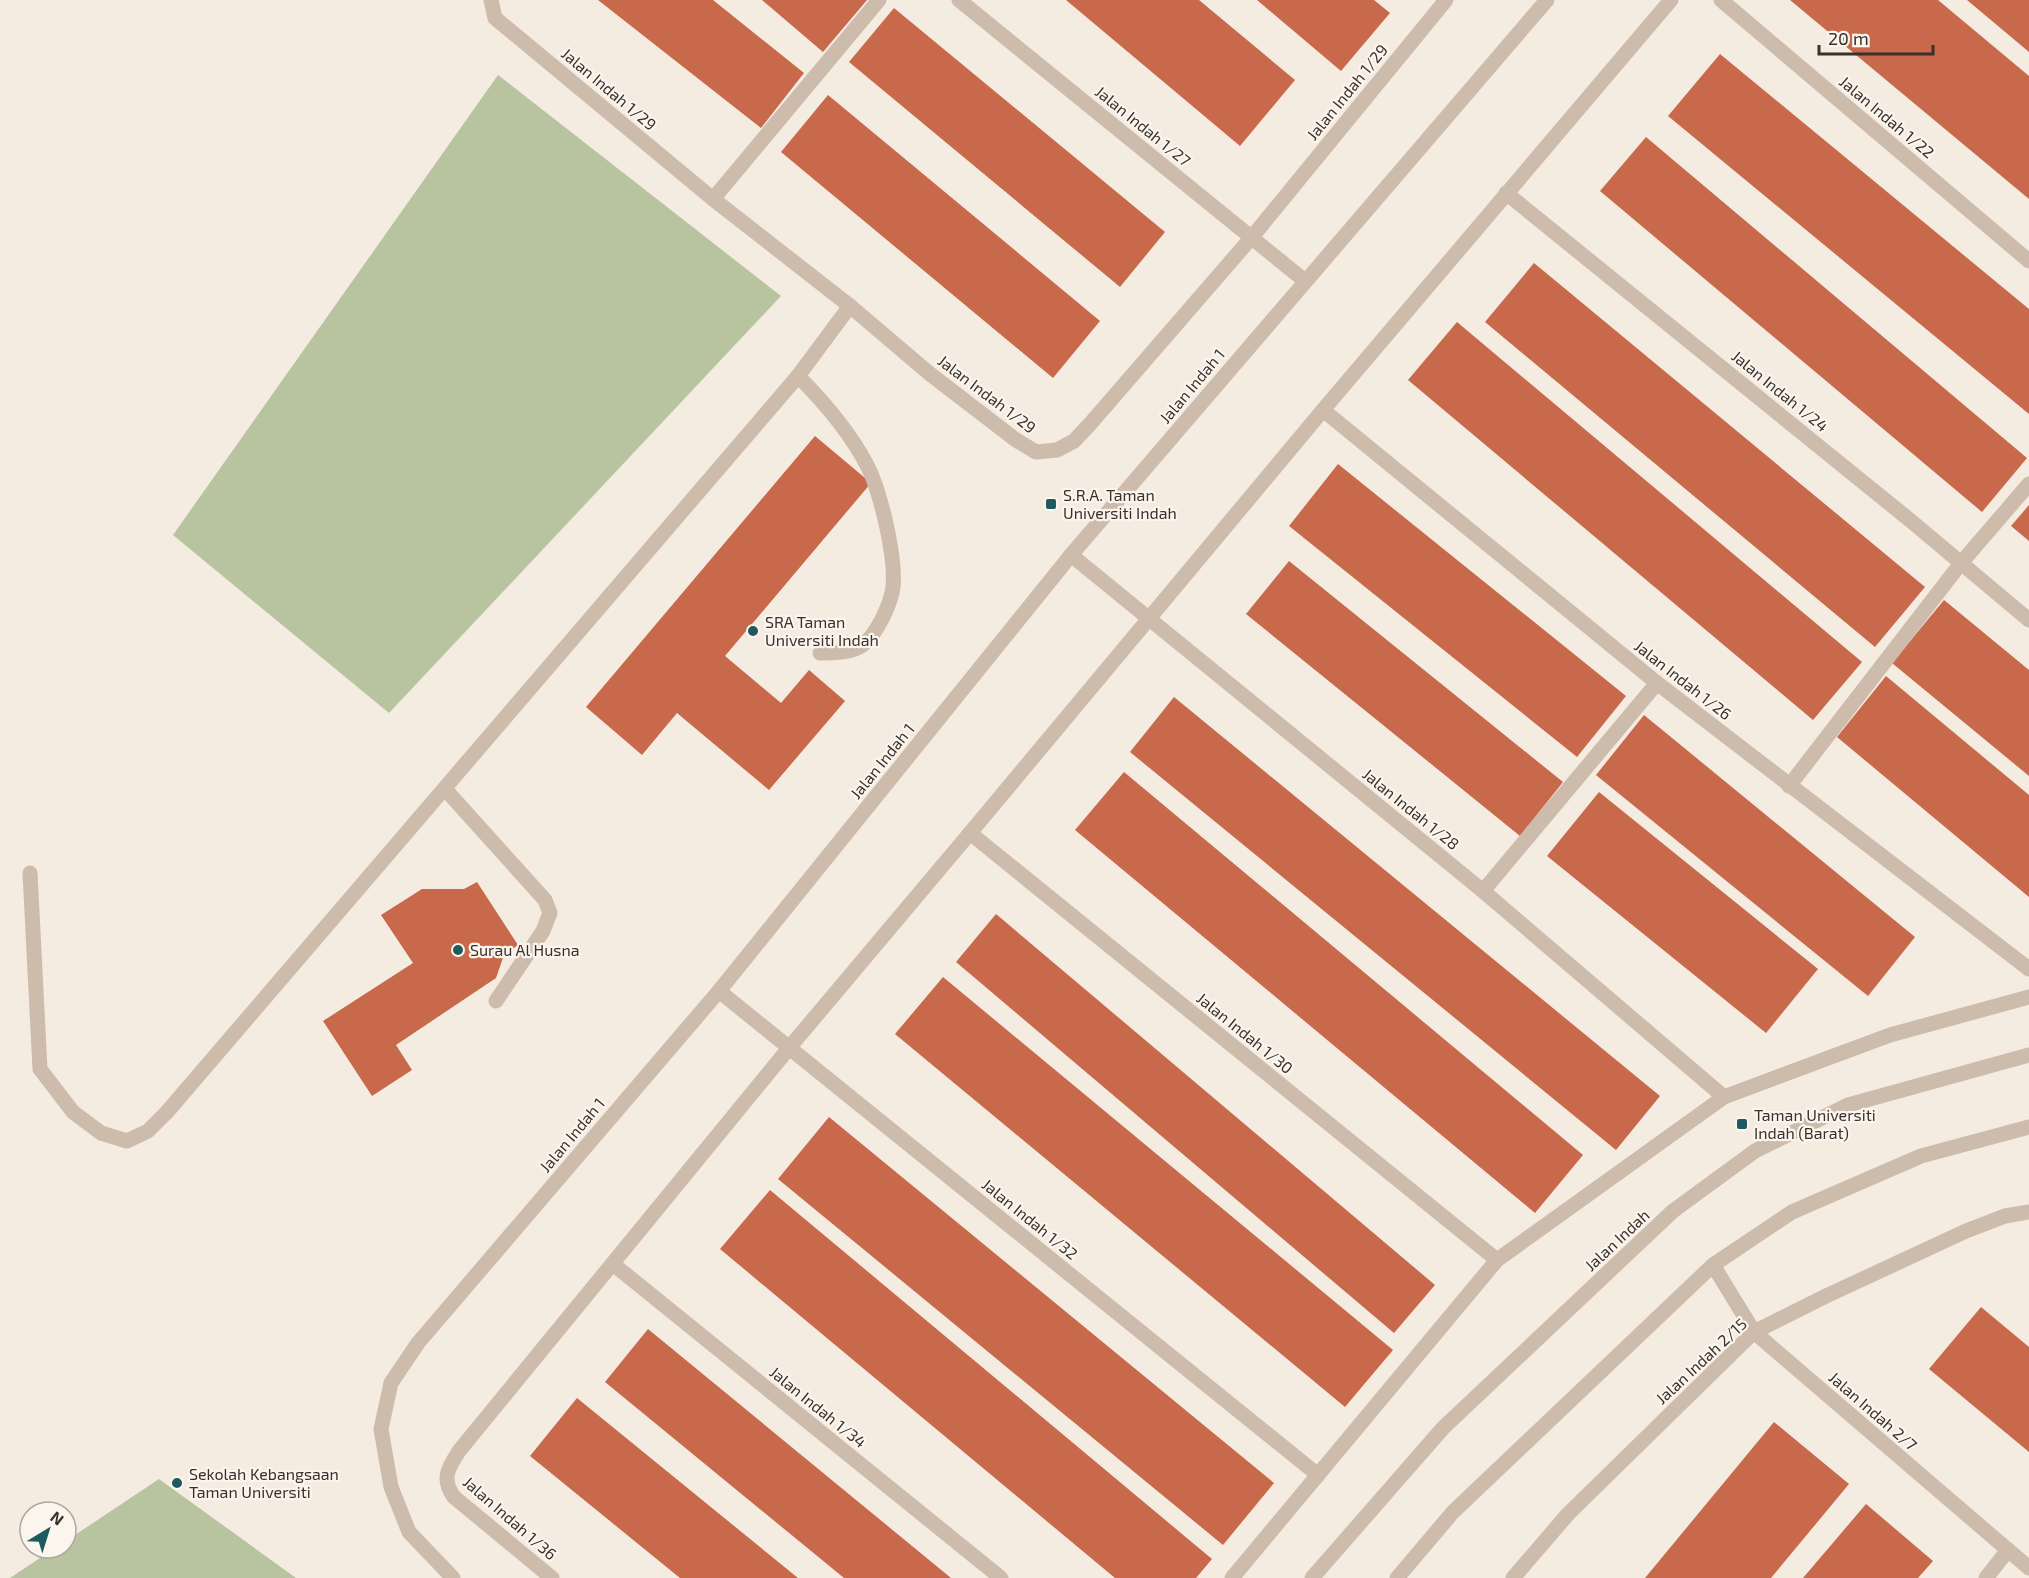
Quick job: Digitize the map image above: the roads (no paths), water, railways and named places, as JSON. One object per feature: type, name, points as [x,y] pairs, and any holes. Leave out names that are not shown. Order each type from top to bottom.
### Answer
[{"type":"street","name":"Jalan Indah 1/29","points":[[491,0],[495,18],[713,199],[850,306],[930,374],[1016,440],[1036,452],[1057,450],[1074,441],[1090,424],[1252,237],[1446,0]]},
{"type":"street","points":[[713,199],[879,0]]},
{"type":"street","name":"Jalan Indah 1/27","points":[[959,0],[1305,281]]},
{"type":"street","name":"Jalan Indah 1","points":[[453,1578],[409,1532],[391,1487],[381,1428],[391,1383],[418,1343],[718,991],[1071,555],[1547,0]]},
{"type":"street","points":[[613,1264],[789,1048],[1148,618],[1671,0]]},
{"type":"street","name":"Jalan Indah 1/22","points":[[1721,0],[2029,261]]},
{"type":"street","name":"Jalan Indah 1/24","points":[[1506,193],[2029,620]]},
{"type":"street","points":[[30,873],[40,1069],[73,1112],[100,1134],[127,1141],[148,1131],[167,1112],[798,376],[850,306]]},
{"type":"street","points":[[798,376],[824,402],[867,465],[879,491],[891,553],[893,588],[880,624],[863,645],[839,653],[820,653]]},
{"type":"street","name":"Jalan Indah 1/26","points":[[1323,410],[1657,683],[2029,969]]},
{"type":"street","points":[[1789,786],[1960,563],[2029,484]]},
{"type":"street","name":"Jalan Indah 1/28","points":[[1071,555],[1483,891],[1724,1097]]},
{"type":"street","points":[[1483,891],[1657,683]]},
{"type":"street","points":[[445,789],[545,900],[550,913],[543,932],[495,1001]]},
{"type":"street","name":"Jalan Indah 1/30","points":[[970,834],[1497,1260]]},
{"type":"street","name":"Jalan Indah 1/32","points":[[718,991],[1318,1475]]},
{"type":"street","points":[[1232,1578],[1497,1260],[1724,1097],[1890,1035],[2029,997]]},
{"type":"street","name":"Jalan Indah","points":[[1312,1578],[1443,1428],[1673,1211],[1755,1151],[1848,1105],[2029,1055]]},
{"type":"street","points":[[1397,1578],[1453,1512],[1713,1264],[1792,1212],[1921,1156],[2029,1127]]},
{"type":"street","name":"Jalan Indah 2/15","points":[[1513,1578],[1568,1514],[1754,1332],[1826,1296],[1966,1232],[2005,1216],[2029,1212]]},
{"type":"street","name":"Jalan Indah 1/36","points":[[552,1578],[448,1489],[446,1478],[450,1465],[482,1423],[613,1264]]},
{"type":"street","name":"Jalan Indah 1/34","points":[[613,1264],[1001,1578]]},
{"type":"street","name":"Jalan Indah 2/7","points":[[1713,1264],[1754,1332],[2029,1568]]},
{"type":"street","points":[[1986,1578],[2008,1550]]},
{"type":"place","name":"S.R.A. Taman Universiti Indah","points":[[1051,504]]},
{"type":"place","name":"SRA Taman Universiti Indah","points":[[753,631]]},
{"type":"place","name":"Surau Al Husna","points":[[458,950]]},
{"type":"place","name":"Taman Universiti Indah (Barat)","points":[[1742,1124]]},
{"type":"place","name":"Sekolah Kebangsaan Taman Universiti","points":[[177,1483]]}]
